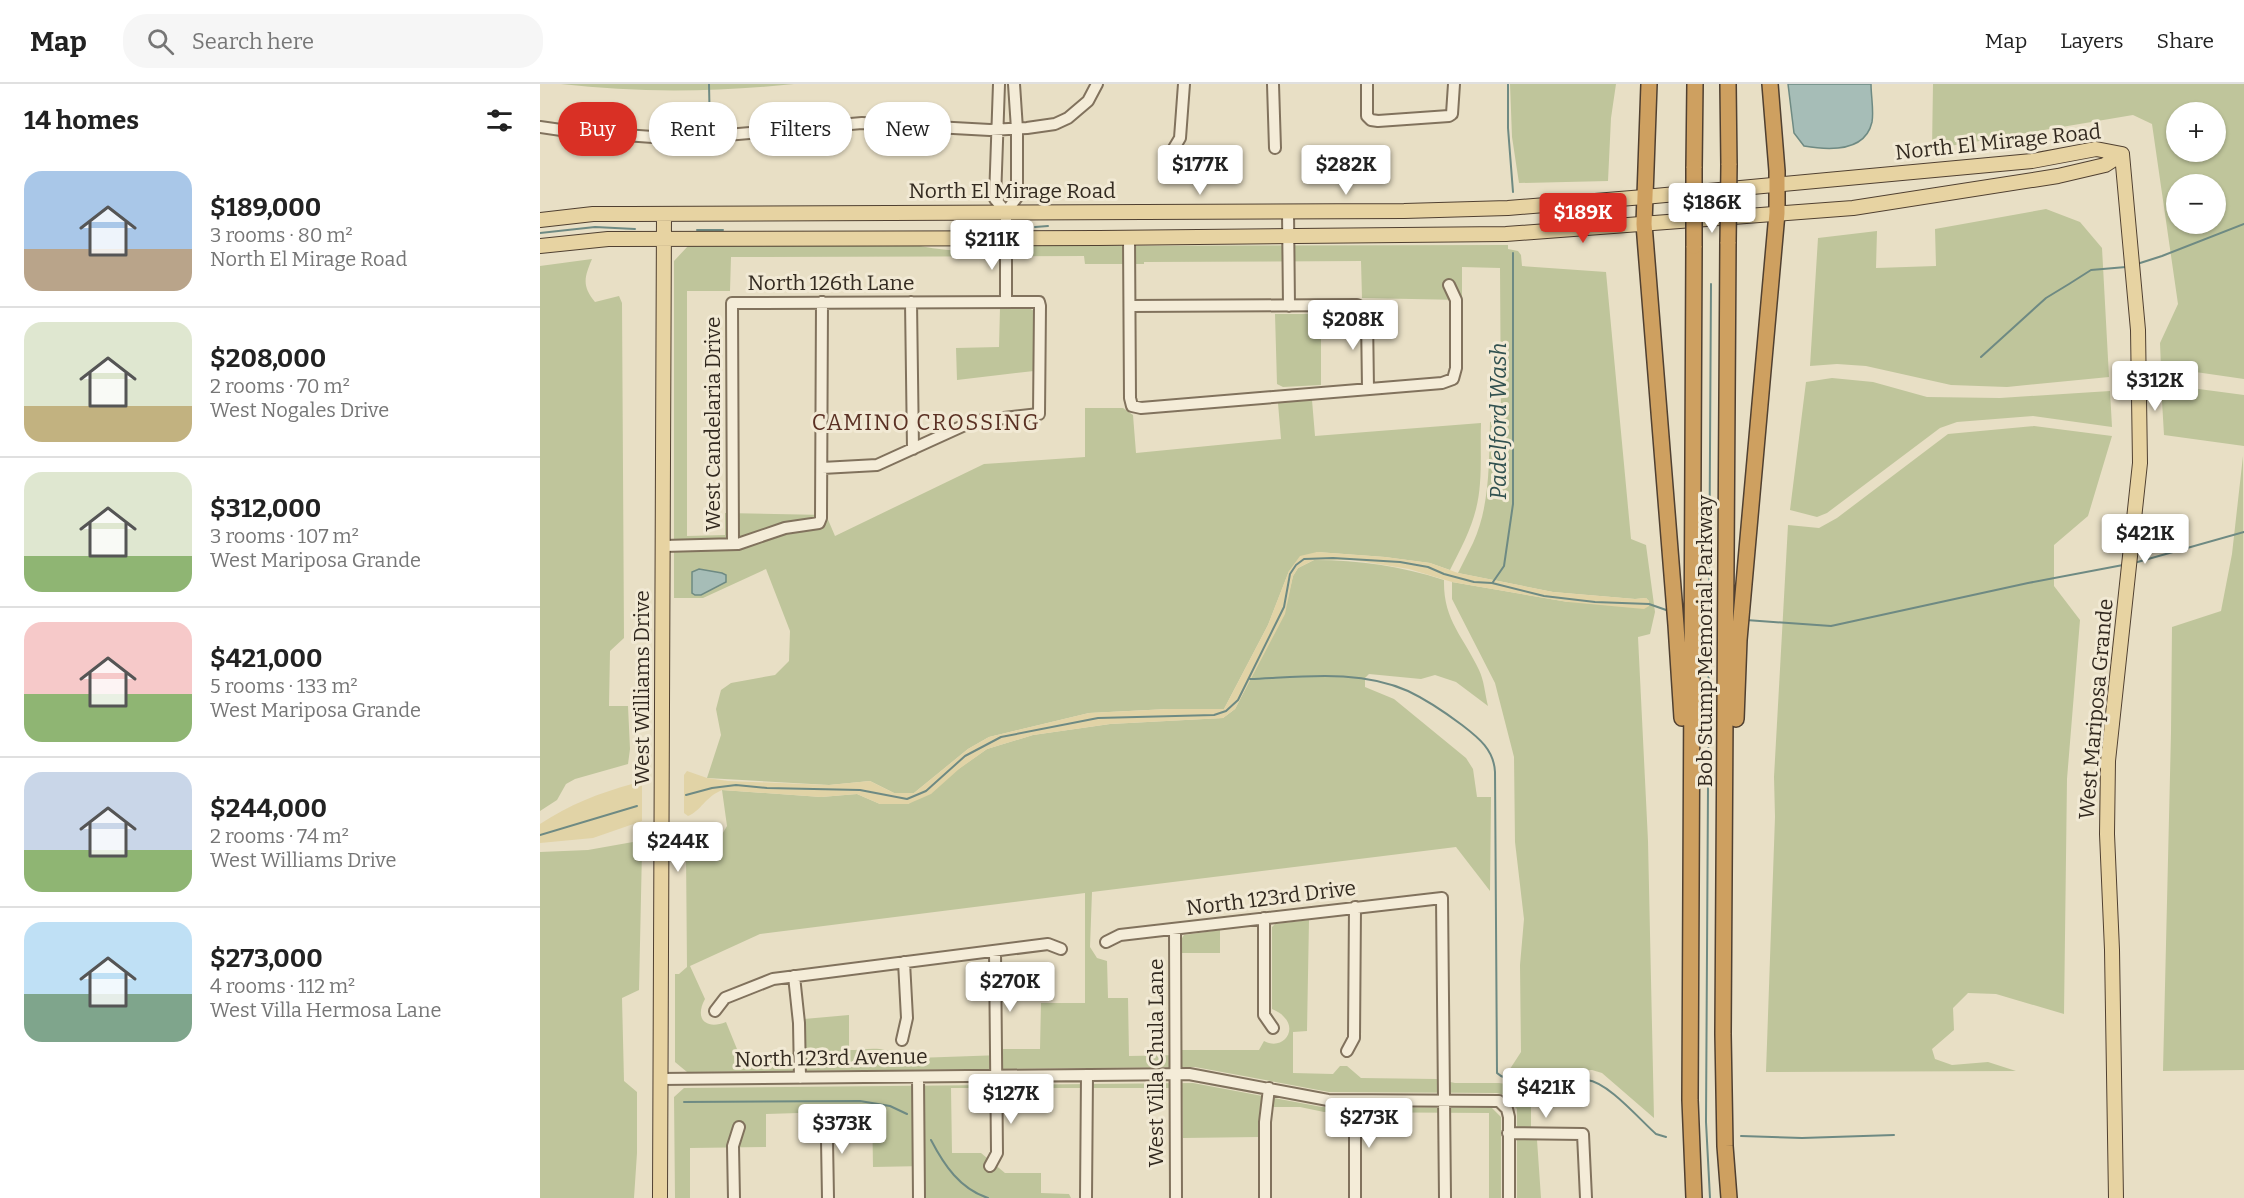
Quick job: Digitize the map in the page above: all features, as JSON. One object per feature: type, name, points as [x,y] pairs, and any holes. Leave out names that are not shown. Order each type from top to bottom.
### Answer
[{"type":"highway","points":[[1649,84],[1644,224],[1674,591],[1684,624]]},
{"type":"highway","name":"Bob Stump Memorial Parkway","points":[[1694,1198],[1690,1148],[1684,624],[1692,590],[1695,84]]},
{"type":"highway","name":"Bob Stump Memorial Parkway","points":[[1728,84],[1728,242],[1735,602],[1723,1034],[1725,1146],[1729,1198]]},
{"type":"highway","points":[[1735,602],[1777,213],[1770,84]]},
{"type":"main road","name":"North El Mirage Road","points":[[540,220],[593,214],[1288,212],[1508,208],[2032,161],[2096,149],[2122,154]]},
{"type":"main road","name":"North El Mirage Road","points":[[540,246],[592,240],[665,239],[1005,239],[1495,234],[1853,208],[2058,176],[2105,165],[2122,154]]},
{"type":"main road","name":"West Mariposa Grande","points":[[2116,1198],[2112,950],[2107,834],[2108,782],[2140,463],[2138,330],[2122,154]]},
{"type":"main road","name":"West Williams Drive","points":[[660,1198],[664,214]]},
{"type":"street","points":[[999,84],[1002,129],[996,157],[995,199],[1006,212]]},
{"type":"street","points":[[1006,302],[1006,212],[1017,197],[1017,129],[1014,84]]},
{"type":"street","points":[[540,127],[568,132],[681,139],[862,123],[1017,129],[1061,122],[1082,107],[1097,84]]},
{"type":"street","points":[[1171,153],[1180,138],[1184,84]]},
{"type":"street","points":[[1272,84],[1275,148]]},
{"type":"street","points":[[1367,84],[1367,116],[1371,120],[1449,116],[1452,114],[1454,84]]},
{"type":"street","points":[[996,157],[1017,158]]},
{"type":"street","points":[[1288,212],[1289,306]]},
{"type":"street","points":[[1129,238],[1130,398],[1132,406],[1148,407],[1442,383],[1453,379],[1456,368],[1456,300],[1449,285]]},
{"type":"street","points":[[663,546],[733,544],[785,528],[819,523],[822,468],[822,302]]},
{"type":"street","points":[[822,468],[874,466],[912,449],[911,302]]},
{"type":"street","name":"North 126th Lane","points":[[732,303],[1039,302],[1039,414],[972,422],[912,449]]},
{"type":"street","name":"West Candelaria Drive","points":[[732,303],[733,544]]},
{"type":"street","points":[[1130,306],[1357,305],[1363,308],[1367,316],[1368,389]]},
{"type":"street","name":"North 123rd Drive","points":[[1106,942],[1120,935],[1442,898],[1444,1100]]},
{"type":"street","points":[[1347,1051],[1354,1038],[1354,907]]},
{"type":"street","points":[[1264,918],[1264,1015],[1272,1028]]},
{"type":"street","name":"West Villa Chula Lane","points":[[1174,929],[1176,1198]]},
{"type":"street","points":[[715,1011],[725,998],[764,981],[1048,944],[1061,949]]},
{"type":"street","points":[[990,1166],[996,1153],[995,951]]},
{"type":"street","points":[[902,1040],[907,1018],[904,963]]},
{"type":"street","points":[[794,976],[800,1030],[800,1078]]},
{"type":"street","points":[[1086,1198],[1087,1075]]},
{"type":"street","name":"North 123rd Avenue","points":[[660,1079],[1201,1075],[1328,1100],[1494,1101],[1503,1103],[1509,1117],[1509,1133]]},
{"type":"street","points":[[918,1077],[919,1198]]},
{"type":"street","points":[[1265,1198],[1265,1122],[1269,1088]]},
{"type":"street","points":[[1444,1100],[1444,1198]]},
{"type":"street","points":[[1355,1101],[1355,1198]]},
{"type":"street","points":[[816,1125],[827,1140],[828,1198]]},
{"type":"street","points":[[734,1198],[733,1146],[739,1127]]},
{"type":"street","points":[[1509,1198],[1509,1133],[1583,1134],[1586,1198]]},
{"type":"green space","points":[[561,84],[794,84],[736,89],[678,90],[619,89]]},
{"type":"green space","points":[[1510,84],[1616,84],[1611,118],[1608,181],[1519,183],[1512,137]]},
{"type":"green space","points":[[1933,84],[2244,84],[2244,379],[2161,367],[2160,343],[2178,304],[2168,234],[2226,234],[2226,174],[2166,174],[2166,221],[2152,124],[2133,115],[1932,149]]},
{"type":"green space","points":[[2046,209],[2080,222],[2102,248],[2109,377],[2007,387],[1951,385],[1866,366],[1837,364],[1810,366],[1818,238],[1877,231],[1876,268],[1936,266],[1935,229]]},
{"type":"green space","points":[[1508,245],[1508,249],[1518,251],[1521,255],[1522,266],[1606,272],[1631,539],[1646,545],[1655,612],[1650,634],[1638,637],[1648,841],[1654,1118],[1602,1073],[1592,1070],[1508,1072],[1521,1052],[1520,965],[1524,919],[1515,842],[1514,757],[1495,683],[1452,599],[1452,582],[1568,602],[1649,601],[1646,598],[1553,592],[1458,573],[1479,529],[1483,514],[1488,484],[1490,422],[1501,421],[1500,268],[1462,267],[1462,300],[1362,298],[1361,261],[1085,264],[1084,256],[731,257],[730,291],[687,291],[687,536],[725,535],[725,513],[826,515],[835,536],[984,464],[1085,457],[1085,408],[1123,408],[1133,415],[1136,453],[1281,439],[1278,403],[1312,400],[1315,436],[1481,423],[1480,477],[1474,517],[1450,570],[1430,563],[1317,552],[1289,571],[1268,625],[1224,709],[1089,713],[989,737],[968,749],[914,793],[894,793],[870,781],[829,785],[707,778],[721,735],[716,709],[721,690],[731,683],[775,675],[789,661],[790,631],[766,569],[703,598],[674,598],[674,261],[688,246],[920,246],[977,251],[1034,246]]},
{"type":"green space","points":[[592,259],[587,271],[586,286],[595,302],[619,296],[622,303],[624,638],[610,651],[609,706],[628,706],[630,749],[628,764],[575,779],[566,784],[557,800],[540,811],[540,266]]},
{"type":"green space","points":[[1000,308],[1029,308],[1034,311],[1034,371],[957,380],[956,348],[999,347]]},
{"type":"green space","points":[[1275,314],[1321,314],[1321,385],[1283,387],[1277,384]]},
{"type":"green space","points":[[1832,378],[1873,382],[1927,397],[2000,398],[2110,391],[2112,427],[2033,416],[1957,422],[1940,428],[1827,513],[1817,517],[1790,510],[1806,382]]},
{"type":"green space","points":[[2161,384],[2244,395],[2244,446],[2164,435]]},
{"type":"green space","points":[[2034,426],[2112,436],[2088,516],[2054,545],[2054,586],[2080,620],[2067,779],[2064,1014],[1996,994],[1968,993],[1953,1008],[1954,1030],[1932,1049],[1935,1059],[1952,1065],[1988,1062],[2016,1071],[1766,1072],[1775,817],[1774,777],[1788,525],[1819,528],[1837,518],[1948,434]]},
{"type":"green space","points":[[2243,456],[2244,1070],[2163,1071],[2172,627],[2221,611],[2232,554]]},
{"type":"green space","points":[[1314,560],[1348,561],[1412,571],[1444,580],[1450,617],[1481,674],[1488,706],[1456,682],[1435,675],[1421,679],[1369,674],[1365,678],[1365,687],[1394,699],[1466,758],[1473,769],[1477,797],[1491,797],[1490,891],[1456,847],[1092,892],[1090,947],[1097,958],[1107,961],[1108,998],[1128,998],[1129,1056],[1182,1055],[1182,1050],[1259,1050],[1264,1041],[1277,1043],[1286,1038],[1289,1033],[1288,1022],[1272,1009],[1272,927],[1275,924],[1309,920],[1307,1031],[1293,1032],[1293,1073],[1333,1074],[1340,1066],[1347,1066],[1361,1078],[1436,1079],[1455,1083],[1499,1083],[1531,1087],[1531,1139],[1537,1140],[1541,1198],[1517,1198],[1517,1109],[1504,1095],[1497,1093],[1329,1092],[1195,1067],[687,1072],[675,1062],[675,974],[679,974],[687,967],[686,853],[691,844],[721,836],[727,826],[722,790],[821,797],[857,794],[880,804],[908,804],[987,749],[1033,735],[1110,724],[1223,718],[1235,709],[1284,614],[1293,576],[1298,568]],"holes":[[[1085,893],[1085,1003],[1041,1003],[1040,1049],[1003,1049],[1002,1055],[916,1058],[909,1051],[898,1054],[877,1049],[849,1050],[849,1015],[804,1019],[805,1053],[739,1054],[726,1022],[713,1025],[704,1021],[701,1012],[705,999],[690,966],[760,934]]]},
{"type":"green space","points":[[633,842],[642,850],[639,990],[622,998],[624,1081],[637,1092],[634,1198],[540,1198],[540,852],[588,850]]},
{"type":"green space","points":[[1220,930],[1220,953],[1182,953],[1184,935]]},
{"type":"green space","points":[[1193,1083],[1322,1107],[1492,1108],[1501,1117],[1501,1198],[1489,1198],[1489,1113],[1324,1112],[1300,1107],[1260,1107],[1258,1137],[1183,1138],[1182,1088],[951,1088],[952,1153],[981,1153],[1005,1173],[1041,1173],[1041,1193],[1069,1194],[1071,1198],[925,1198],[925,1166],[873,1167],[872,1105],[834,1105],[828,1114],[820,1111],[808,1115],[766,1114],[766,1147],[690,1148],[690,1198],[675,1198],[674,1097],[684,1088]]},
{"type":"sand","points":[[1317,552],[1430,563],[1458,573],[1553,592],[1646,598],[1649,606],[1644,609],[1568,602],[1452,582],[1409,569],[1353,560],[1314,560],[1298,568],[1293,576],[1285,614],[1235,709],[1223,718],[1110,724],[1033,735],[987,749],[959,769],[931,794],[908,804],[880,804],[857,794],[821,797],[722,790],[711,796],[692,814],[688,816],[684,813],[684,775],[687,771],[707,778],[728,781],[829,785],[870,781],[894,793],[914,793],[968,749],[989,737],[1089,713],[1224,709],[1268,625],[1289,571],[1300,556]]},
{"type":"sand","points":[[632,784],[642,784],[642,821],[593,838],[540,843],[540,824],[584,800]]},
{"type":"water","points":[[1788,84],[1871,84],[1873,118],[1868,132],[1862,139],[1844,147],[1804,146],[1794,133]]},
{"type":"water","points":[[699,569],[722,573],[726,575],[726,582],[701,595],[695,595],[692,593],[692,572]]},
{"type":"waterway","points":[[709,84],[709,102]]},
{"type":"waterway","name":"Padelford Wash","points":[[1508,84],[1508,128],[1513,192]]},
{"type":"waterway","points":[[2137,264],[2244,224]]},
{"type":"waterway","points":[[1035,227],[1048,226]]},
{"type":"waterway","points":[[540,233],[595,227],[635,229]]},
{"type":"waterway","points":[[697,230],[723,230]]},
{"type":"waterway","name":"Padelford Wash","points":[[1493,582],[1504,566],[1513,504],[1513,253]]},
{"type":"waterway","points":[[1981,357],[2046,298],[2091,270],[2126,267]]},
{"type":"waterway","points":[[1710,1198],[1706,1122],[1711,284]]},
{"type":"waterway","points":[[2134,563],[2244,532]]},
{"type":"waterway","points":[[686,795],[736,785],[860,790],[907,799],[926,791],[965,756],[1001,737],[1098,718],[1214,715],[1226,711],[1238,700],[1284,607],[1290,574],[1304,559],[1333,558],[1400,562],[1428,567],[1474,582],[1492,583],[1544,596],[1595,602],[1649,604],[1669,611]]},
{"type":"waterway","points":[[1746,620],[1831,626],[2028,583],[2123,565]]},
{"type":"waterway","points":[[1250,679],[1330,676],[1389,684],[1408,691],[1429,703],[1456,720],[1480,740],[1492,757],[1495,772],[1497,1073],[1514,1080],[1578,1079],[1595,1082],[1614,1094],[1656,1134],[1666,1137]]},
{"type":"waterway","points":[[540,835],[637,806]]},
{"type":"waterway","points":[[684,1102],[860,1101],[890,1106],[907,1114]]},
{"type":"waterway","points":[[1741,1136],[1802,1138],[1894,1135]]},
{"type":"waterway","points":[[931,1140],[954,1175],[969,1189],[988,1198]]},
{"type":"district","name":"CAMINO CROSSING","points":[[926,422]]}]
